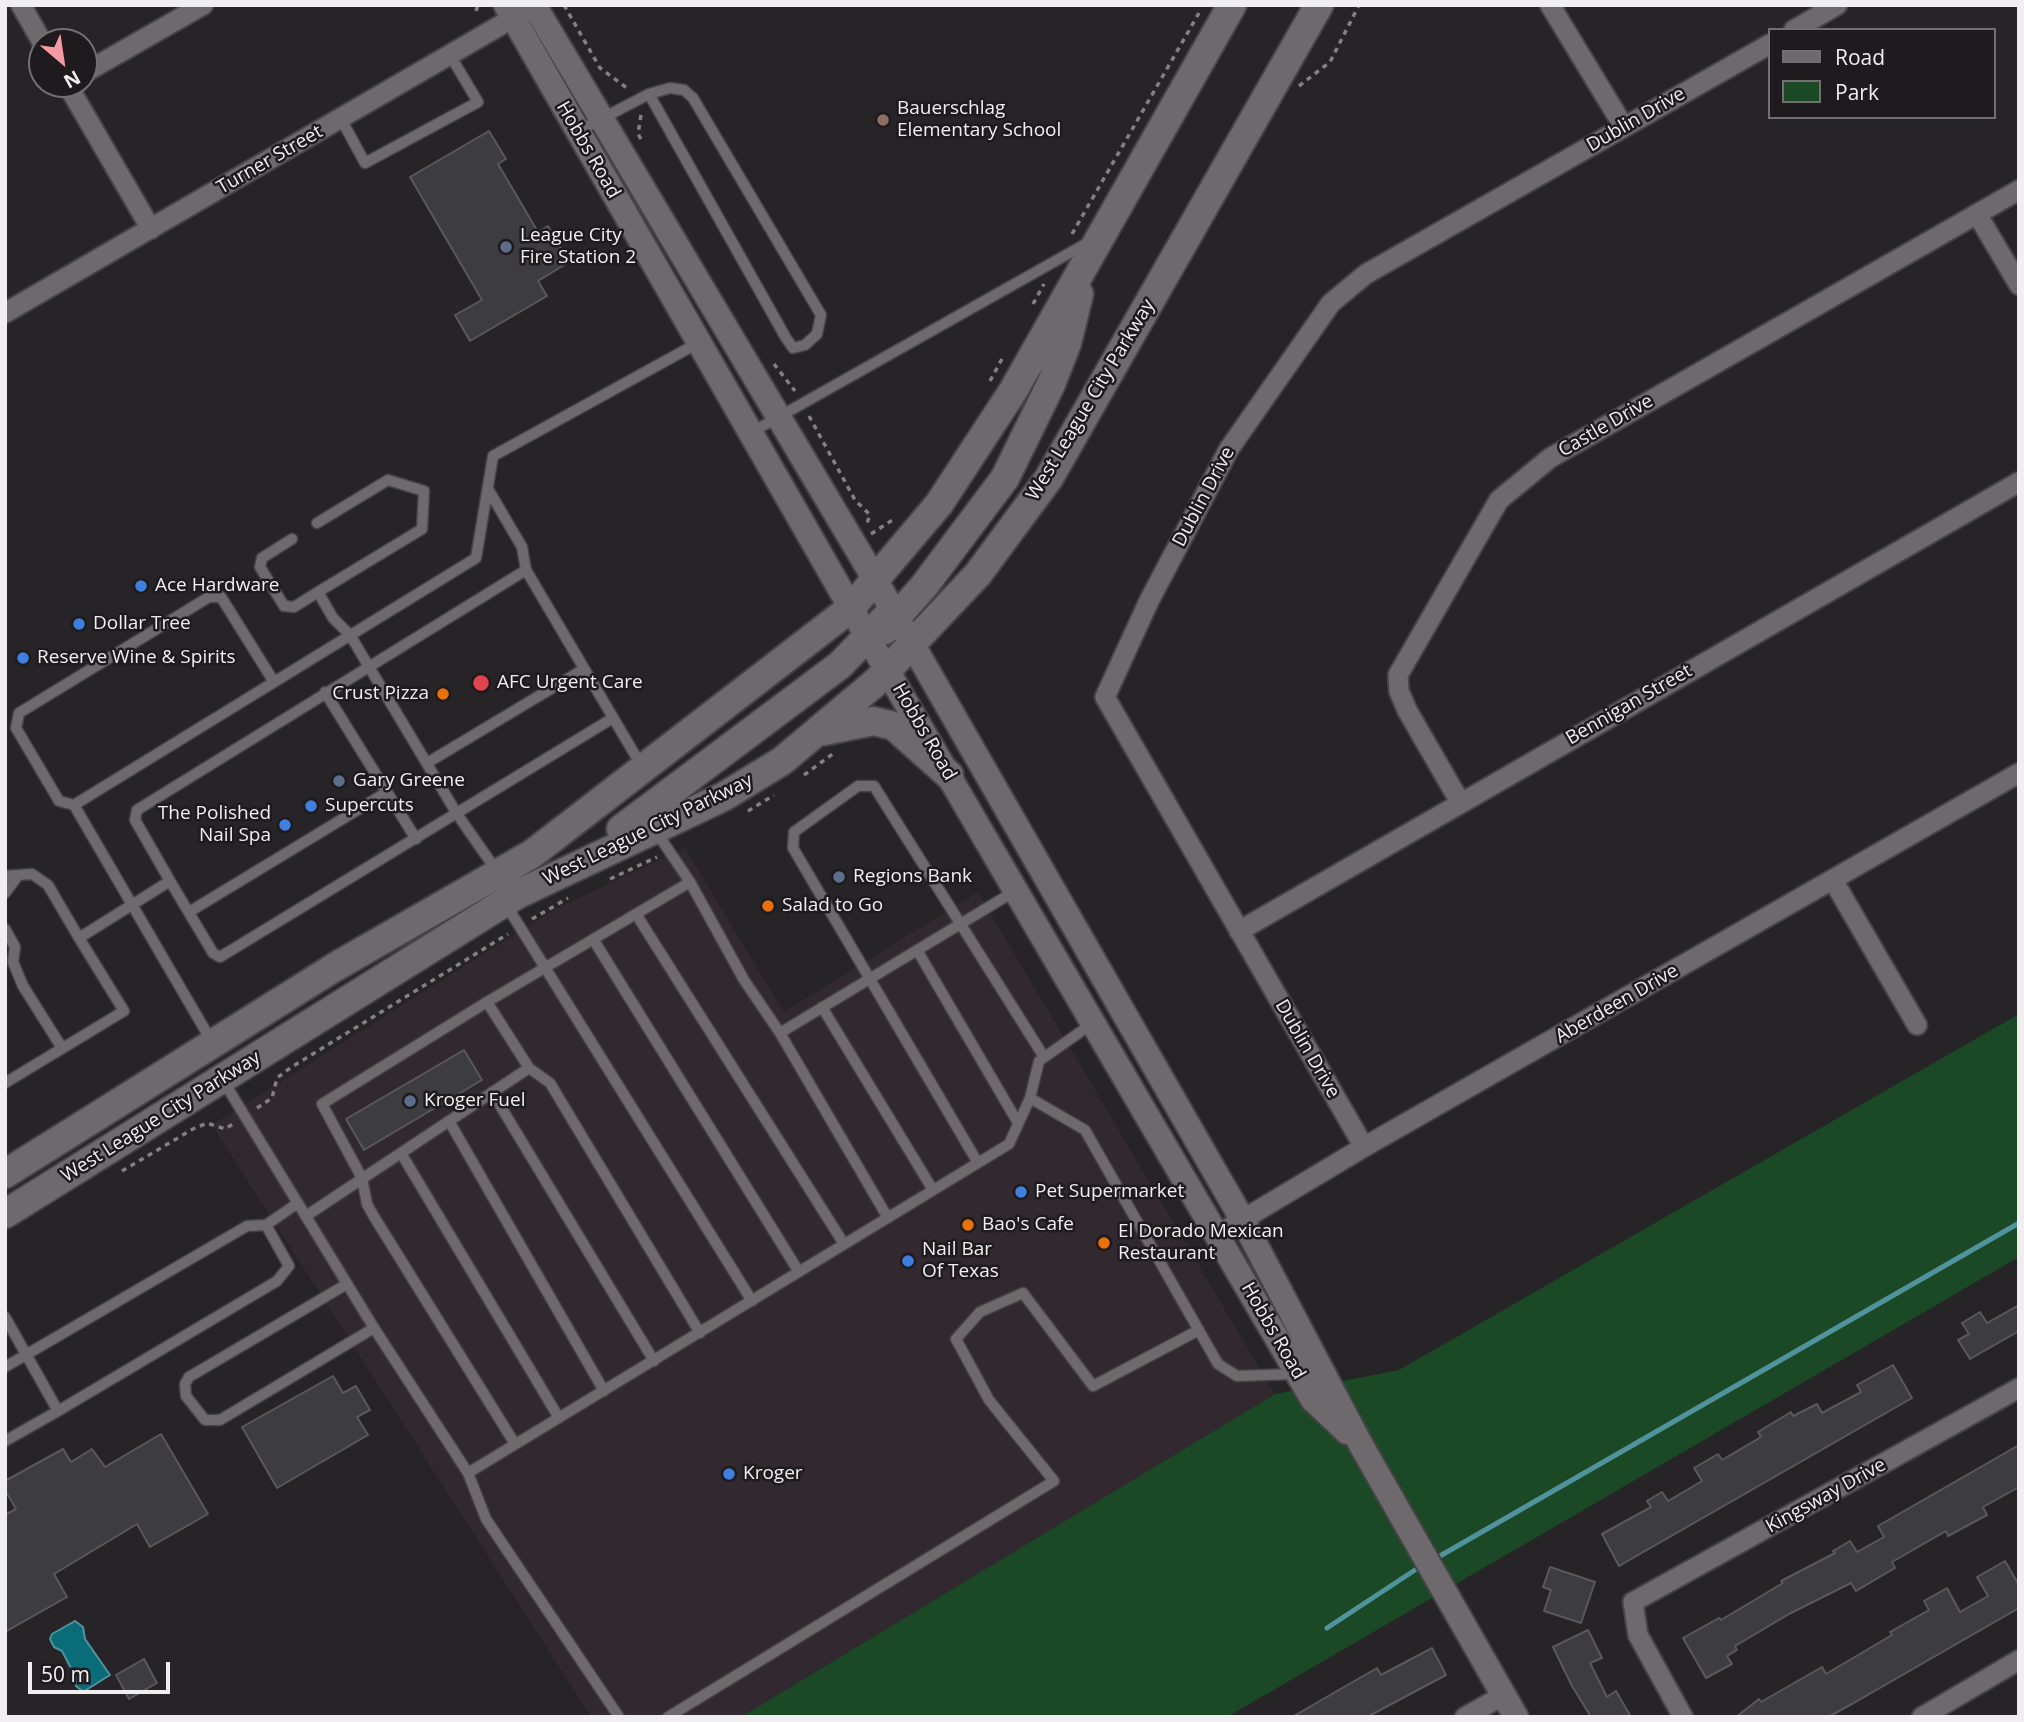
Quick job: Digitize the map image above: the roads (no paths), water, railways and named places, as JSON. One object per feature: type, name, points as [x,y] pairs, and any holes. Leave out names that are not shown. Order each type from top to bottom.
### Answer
[{"type":"main road","name":"West League City Parkway","points":[[5,1174],[335,967],[532,854],[851,608],[939,504],[1013,391],[1232,5]]},
{"type":"main road","name":"West League City Parkway","points":[[5,1213],[511,899],[723,797],[782,761],[888,671],[978,574],[1049,478],[1319,5]]},
{"type":"main road","points":[[511,899],[644,813],[840,665],[895,614],[973,523],[1021,448],[1067,343],[1098,241]]},
{"type":"main road","points":[[818,733],[873,721],[894,726],[948,775]]},
{"type":"main road","points":[[213,1044],[223,1079]]},
{"type":"street","points":[[21,5],[34,28]]},
{"type":"street","points":[[98,65],[203,5]]},
{"type":"street","name":"Hobbs Road","points":[[534,5],[895,614],[1242,1219],[1361,1445],[1516,1717]]},
{"type":"street","name":"Turner Street","points":[[5,313],[450,55],[509,12],[534,5]]},
{"type":"street","points":[[1550,5],[1624,127]]},
{"type":"street","points":[[1797,28],[1837,5]]},
{"type":"street","name":"Hobbs Road","points":[[509,12],[851,608],[1313,1400],[1361,1445]]},
{"type":"street","name":"Dublin Drive","points":[[1364,1147],[1105,697],[1149,601],[1229,449],[1331,303],[1366,274],[1769,45]]},
{"type":"street","points":[[75,98],[151,229]]},
{"type":"street","name":"Castle Drive","points":[[1460,802],[1407,710],[1399,691],[1398,675],[1499,499],[1550,458],[2019,190]]},
{"type":"street","points":[[1977,214],[2019,285]]},
{"type":"street","name":"Bennigan Street","points":[[1239,930],[2019,482]]},
{"type":"street","name":"Aberdeen Drive","points":[[1217,1235],[1364,1147],[2019,773]]},
{"type":"street","points":[[1833,880],[1917,1025]]},
{"type":"street","name":"Kingsway Drive","points":[[1683,1717],[1638,1635],[1633,1602],[2019,1388]]},
{"type":"street","points":[[1922,1717],[2019,1660]]},
{"type":"street","points":[[1465,1717],[1503,1695]]},
{"type":"lane","points":[[341,119],[365,163],[478,102],[450,55]]},
{"type":"lane","points":[[578,131],[649,94],[670,88],[684,90],[693,98],[821,315],[817,334],[805,345],[793,348],[786,338],[649,94]]},
{"type":"lane","points":[[750,433],[1058,259],[1098,241]]},
{"type":"lane","points":[[74,806],[476,558],[493,456],[699,342]]},
{"type":"lane","points":[[292,538],[262,558],[260,567],[284,606],[294,607],[422,529],[424,491],[388,480],[317,523]]},
{"type":"lane","points":[[488,489],[522,547],[526,570],[643,769]]},
{"type":"lane","points":[[526,570],[137,810],[135,820],[170,881],[213,953],[220,957],[613,718]]},
{"type":"lane","points":[[318,592],[333,618],[350,635],[457,814],[499,873]]},
{"type":"lane","points":[[213,1044],[74,806],[59,801],[16,728],[19,713],[209,597],[221,597],[274,682]]},
{"type":"lane","points":[[427,763],[584,669]]},
{"type":"lane","points":[[325,692],[416,839]]},
{"type":"lane","points":[[978,1163],[791,841],[794,832],[858,786],[869,784],[878,791],[1044,1057]]},
{"type":"lane","points":[[189,912],[387,792]]},
{"type":"lane","points":[[654,828],[690,882],[744,981],[780,1033],[888,1218]]},
{"type":"lane","points":[[5,876],[32,874],[48,885],[124,1011],[5,1083]]},
{"type":"lane","points":[[5,893],[17,877]]},
{"type":"lane","points":[[79,938],[170,881]]},
{"type":"lane","points":[[515,1444],[373,1215],[362,1178],[322,1104],[545,967],[690,882]]},
{"type":"lane","points":[[780,1033],[1016,890]]},
{"type":"lane","points":[[511,899],[545,967],[752,1301]]},
{"type":"lane","points":[[636,914],[845,1244]]},
{"type":"lane","points":[[5,929],[15,947],[9,960],[62,1048]]},
{"type":"lane","points":[[593,940],[799,1272]]},
{"type":"lane","points":[[917,950],[1018,1123]]},
{"type":"lane","points":[[487,1002],[529,1068],[550,1083],[700,1333]]},
{"type":"lane","points":[[822,1007],[933,1190]]},
{"type":"lane","points":[[468,1473],[1009,1144],[1030,1098],[1039,1061],[1093,1023]]},
{"type":"lane","points":[[306,1216],[529,1068]]},
{"type":"lane","points":[[223,1079],[374,1328],[468,1473],[486,1519],[619,1717]]},
{"type":"lane","points":[[492,1092],[654,1361]]},
{"type":"lane","points":[[1030,1098],[1085,1130],[1218,1364],[1237,1376],[1298,1374]]},
{"type":"lane","points":[[449,1121],[604,1391]]},
{"type":"lane","points":[[401,1153],[559,1418]]},
{"type":"lane","points":[[5,1367],[247,1226],[266,1225],[298,1203]]},
{"type":"lane","points":[[5,1441],[278,1281],[289,1266],[266,1225]]},
{"type":"lane","points":[[347,1284],[189,1377],[185,1384],[186,1396],[205,1420],[220,1420],[374,1328]]},
{"type":"lane","points":[[668,1717],[1054,1481],[989,1400],[956,1339],[980,1312],[1023,1293],[1093,1386],[1199,1330]]},
{"type":"lane","points":[[5,1317],[58,1411]]},
{"type":"water","points":[[75,1621],[83,1627],[85,1639],[110,1675],[83,1692],[76,1686],[76,1678],[62,1651],[54,1647],[50,1639],[52,1634]]},
{"type":"waterway","points":[[1433,1560],[2019,1223]]},
{"type":"waterway","points":[[1327,1628],[1421,1566]]},
{"type":"place","name":"Bauerschlag Elementary School","points":[[883,120]]},
{"type":"place","name":"League City Fire Station 2","points":[[506,247]]},
{"type":"place","name":"Ace Hardware","points":[[141,586]]},
{"type":"place","name":"Dollar Tree","points":[[79,624]]},
{"type":"place","name":"Reserve Wine & Spirits","points":[[23,658]]},
{"type":"place","name":"AFC Urgent Care","points":[[481,683]]},
{"type":"place","name":"Crust Pizza","points":[[443,694]]},
{"type":"place","name":"Gary Greene","points":[[339,781]]},
{"type":"place","name":"Supercuts","points":[[311,806]]},
{"type":"place","name":"The Polished Nail Spa","points":[[285,825]]},
{"type":"place","name":"Regions Bank","points":[[839,877]]},
{"type":"place","name":"Salad to Go","points":[[768,906]]},
{"type":"place","name":"Kroger Fuel","points":[[410,1101]]},
{"type":"place","name":"Pet Supermarket","points":[[1021,1192]]},
{"type":"place","name":"Bao's Cafe","points":[[968,1225]]},
{"type":"place","name":"El Dorado Mexican Restaurant","points":[[1104,1243]]},
{"type":"place","name":"Nail Bar Of Texas","points":[[908,1261]]},
{"type":"place","name":"Kroger","points":[[729,1474]]}]
